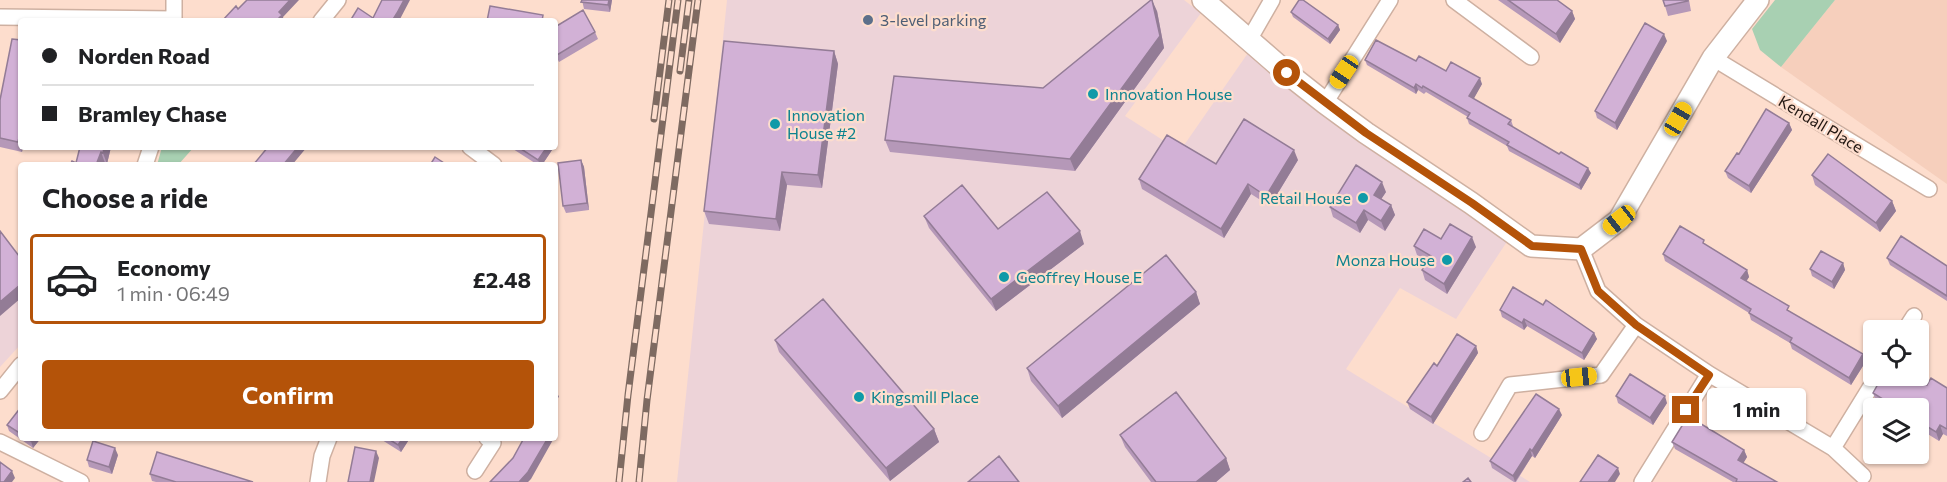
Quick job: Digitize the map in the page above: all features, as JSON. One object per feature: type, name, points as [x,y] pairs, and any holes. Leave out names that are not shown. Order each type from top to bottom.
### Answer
[{"type":"street","points":[[174,0],[174,18]]},
{"type":"street","points":[[323,18],[338,0]]},
{"type":"street","points":[[1203,0],[1325,103],[1532,246],[1581,249],[1619,220],[1713,58],[1758,0]]},
{"type":"street","points":[[1249,40],[1272,0]]},
{"type":"street","points":[[1325,103],[1390,0]]},
{"type":"street","points":[[1454,0],[1531,57]]},
{"type":"street","points":[[0,17],[58,18]]},
{"type":"street","name":"Kendall Place","points":[[1713,58],[1929,189]]},
{"type":"street","points":[[474,150],[490,162]]},
{"type":"street","points":[[1581,249],[1598,291],[1636,325],[1709,375],[1833,448],[1863,476]]},
{"type":"street","points":[[1911,320],[1914,316]]},
{"type":"street","points":[[1482,433],[1510,385],[1601,375],[1636,325]]},
{"type":"street","points":[[0,391],[18,369]]},
{"type":"street","points":[[1642,482],[1709,375]]},
{"type":"street","points":[[1833,448],[1871,386]]},
{"type":"street","points":[[318,482],[322,456],[328,441]]},
{"type":"street","points":[[475,471],[491,441]]},
{"type":"street","points":[[0,442],[81,482]]},
{"type":"shaded area","points":[[727,0],[1184,0],[1201,13],[1125,116],[1180,151],[1248,53],[1510,237],[1456,319],[1400,288],[1346,369],[1530,482],[677,482]]},
{"type":"shaded area","points":[[1835,0],[1947,0],[1947,184],[1781,67]]},
{"type":"shaded area","points":[[0,237],[18,258],[18,347],[0,367]]},
{"type":"green space","points":[[1775,0],[1835,0],[1781,67],[1760,50],[1752,29]]},
{"type":"green space","points":[[161,150],[191,150],[181,162],[158,162]]},
{"type":"building","points":[[247,0],[290,0],[279,12],[282,15],[279,18],[225,18],[236,6],[238,9]]},
{"type":"building","points":[[382,0],[404,0],[394,18],[373,18]]},
{"type":"building","points":[[582,0],[609,0],[608,5],[581,2]]},
{"type":"building","name":"Innovation House","points":[[1151,0],[1160,36],[1070,159],[885,140],[894,76],[1043,88]]},
{"type":"building","points":[[1299,0],[1303,0],[1338,25],[1328,39],[1291,12]]},
{"type":"building","points":[[1508,0],[1557,0],[1572,11],[1556,34]]},
{"type":"building","points":[[1663,0],[1688,0],[1688,1],[1665,6]]},
{"type":"building","points":[[490,6],[543,15],[542,18],[488,18]]},
{"type":"building","points":[[358,8],[373,18],[352,18]]},
{"type":"building","points":[[583,10],[595,32],[558,54],[558,25]]},
{"type":"building","points":[[1645,23],[1664,34],[1615,123],[1595,111]]},
{"type":"building","points":[[12,39],[18,40],[18,142],[0,138],[0,100]]},
{"type":"building","points":[[1376,40],[1416,61],[1419,56],[1446,71],[1451,62],[1480,78],[1469,96],[1511,120],[1508,124],[1588,168],[1579,185],[1507,145],[1509,142],[1467,118],[1470,113],[1423,86],[1422,88],[1416,84],[1414,88],[1365,60]]},
{"type":"building","name":"Innovation House #2","points":[[724,41],[834,51],[818,175],[782,172],[776,219],[704,211]]},
{"type":"building","points":[[1766,109],[1789,123],[1749,186],[1725,171],[1737,153],[1739,154]]},
{"type":"building","points":[[1244,119],[1294,150],[1266,196],[1248,184],[1221,229],[1139,179],[1167,135],[1216,164]]},
{"type":"building","points":[[79,150],[104,150],[97,162],[76,162]]},
{"type":"building","points":[[266,150],[296,150],[286,162],[256,162]]},
{"type":"building","points":[[523,150],[545,150],[538,160]]},
{"type":"building","points":[[1828,154],[1892,201],[1876,223],[1812,175]]},
{"type":"building","points":[[435,157],[442,162],[432,162]]},
{"type":"building","points":[[581,160],[587,203],[563,206],[558,163]]},
{"type":"building","name":"Retail House","points":[[1356,165],[1382,182],[1374,195],[1391,205],[1381,221],[1364,210],[1356,223],[1330,207]]},
{"type":"building","name":"Geoffrey House E","points":[[962,185],[998,229],[1047,192],[1080,231],[991,299],[924,216]]},
{"type":"building","name":"Monza House","points":[[1450,224],[1472,237],[1444,284],[1422,270],[1431,256],[1414,246],[1424,229],[1441,239]]},
{"type":"building","points":[[1680,226],[1747,270],[1741,278],[1789,306],[1787,310],[1863,354],[1849,378],[1790,342],[1792,338],[1749,313],[1751,309],[1663,254]]},
{"type":"building","points":[[0,231],[18,255],[18,287],[0,302]]},
{"type":"building","points":[[1901,236],[1947,266],[1947,296],[1887,258]]},
{"type":"building","points":[[1821,251],[1843,263],[1832,282],[1810,269]]},
{"type":"building","points":[[1166,255],[1196,292],[1058,406],[1027,368]]},
{"type":"building","points":[[1513,287],[1543,305],[1546,300],[1594,333],[1582,353],[1524,319],[1522,323],[1500,310]]},
{"type":"building","name":"Kingsmill Place","points":[[823,299],[934,429],[886,468],[775,340]]},
{"type":"building","points":[[1457,334],[1476,346],[1431,417],[1407,402],[1434,363],[1437,366]]},
{"type":"building","points":[[1630,374],[1665,396],[1650,418],[1616,396]]},
{"type":"building","points":[[1931,378],[1947,388],[1947,429],[1940,425],[1936,432],[1929,428],[1929,398],[1881,398],[1873,393],[1877,386],[1929,386]]},
{"type":"building","points":[[1176,392],[1226,458],[1196,482],[1156,482],[1120,435]]},
{"type":"building","points":[[1536,394],[1559,409],[1513,476],[1490,461]]},
{"type":"building","points":[[18,411],[18,432],[7,425]]},
{"type":"building","points":[[1688,416],[1744,450],[1738,460],[1777,482],[1736,482],[1737,479],[1672,442]]},
{"type":"building","points":[[93,441],[115,448],[109,467],[87,460]]},
{"type":"building","points":[[522,441],[546,441],[528,472],[519,482],[490,482],[513,458]]},
{"type":"building","points":[[355,447],[376,451],[370,482],[348,482]]},
{"type":"building","points":[[157,452],[253,482],[176,482],[150,474]]},
{"type":"building","points":[[1598,455],[1618,468],[1608,482],[1580,482]]},
{"type":"building","points":[[999,456],[1019,482],[968,482]]},
{"type":"building","points":[[0,462],[12,471],[4,482],[0,482]]},
{"type":"railway","points":[[654,119],[669,0]]},
{"type":"railway","points":[[619,482],[678,0]]},
{"type":"railway","points":[[680,71],[689,0]]},
{"type":"railway","points":[[639,482],[647,400],[698,0]]},
{"type":"place","name":"3-level parking","points":[[868,20]]},
{"type":"place","name":"Innovation House","points":[[1093,94]]},
{"type":"place","name":"Innovation House #2","points":[[775,124]]},
{"type":"place","name":"Retail House","points":[[1363,198]]},
{"type":"place","name":"Monza House","points":[[1447,260]]},
{"type":"place","name":"Geoffrey House E","points":[[1004,277]]},
{"type":"place","name":"Kingsmill Place","points":[[859,397]]},
{"type":"route","points":[[1287,73],[1366,133],[1532,246],[1581,249],[1598,291],[1636,325],[1709,375],[1686,410]]}]
